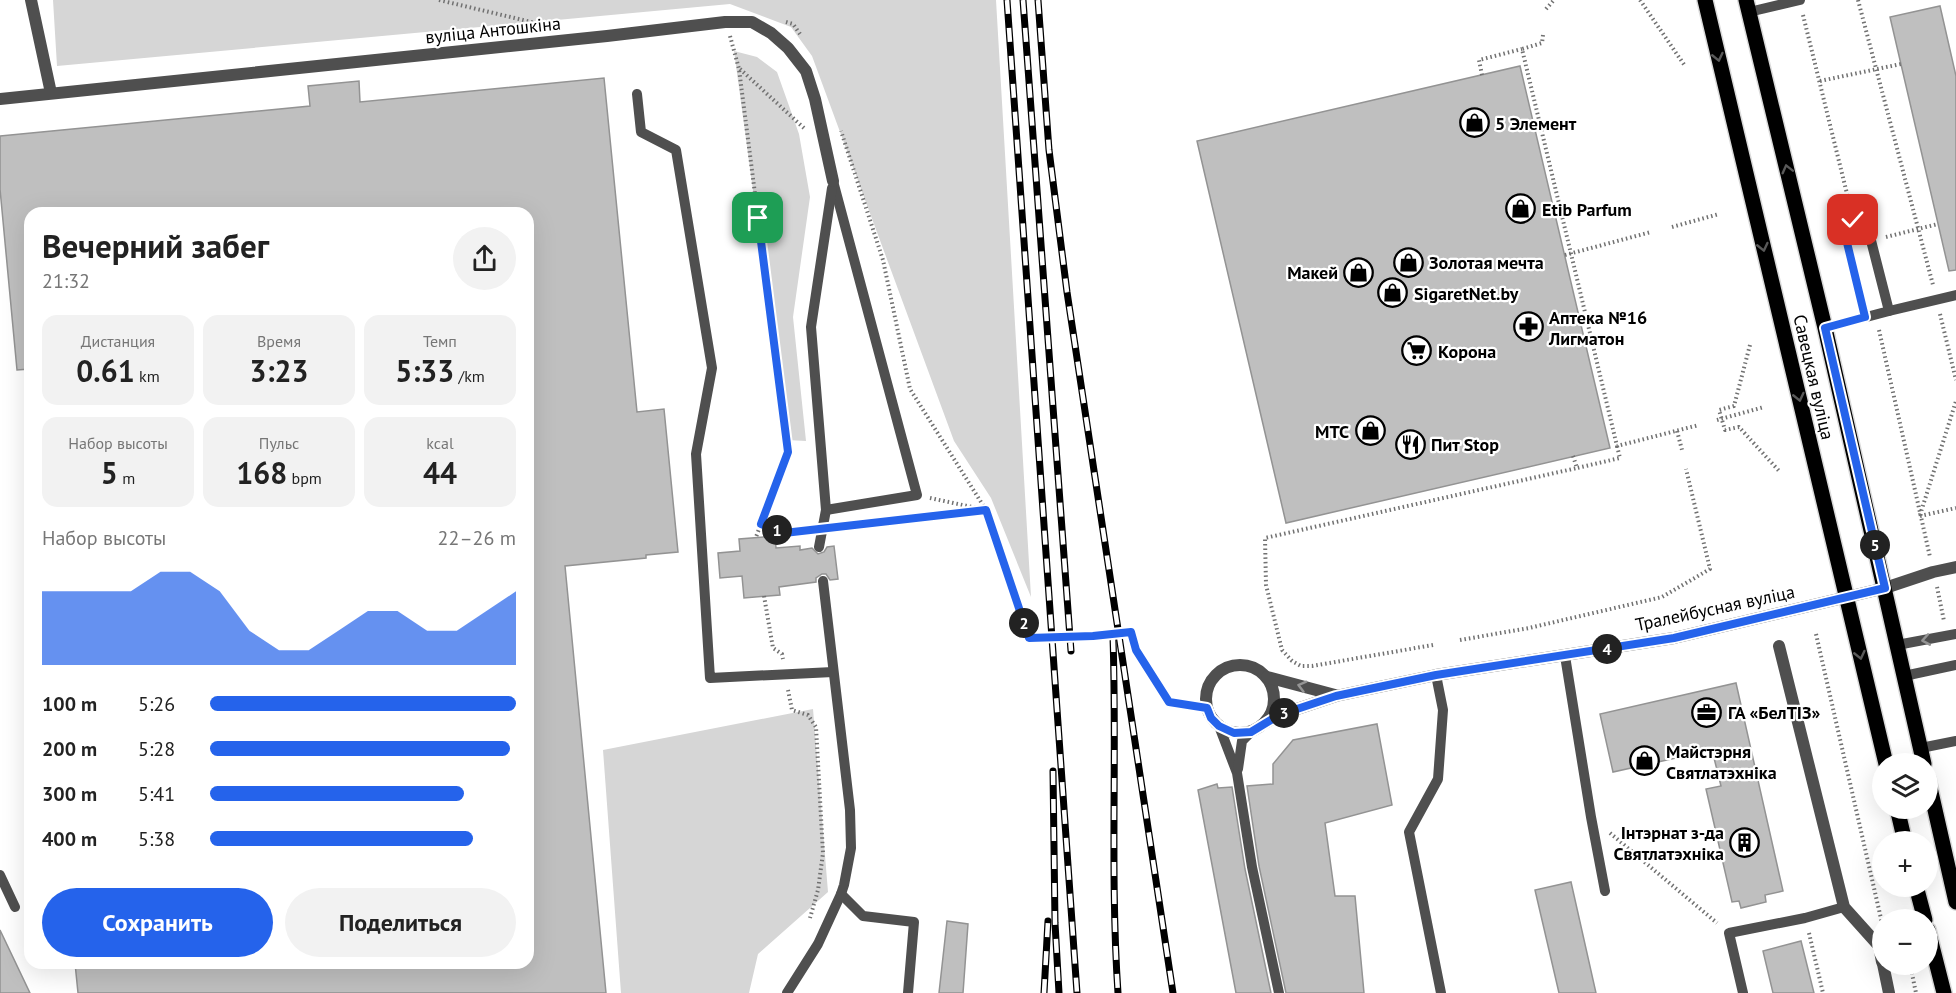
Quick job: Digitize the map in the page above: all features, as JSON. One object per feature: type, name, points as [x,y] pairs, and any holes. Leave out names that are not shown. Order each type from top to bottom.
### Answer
[{"type":"main road","name":"Савецкая вуліца","points":[[1705,0],[1883,753]]},
{"type":"main road","name":"Савецкая вуліца","points":[[1747,6],[1825,328],[1921,753]]},
{"type":"main road","points":[[1937,819],[1956,902]]},
{"type":"main road","points":[[1938,969],[1944,993]]},
{"type":"street","points":[[31,0],[51,93]]},
{"type":"street","name":"вуліца Антошкіна","points":[[0,99],[725,22],[752,22],[771,33],[788,48],[806,71],[815,99],[833,181]]},
{"type":"street","name":"Тралейбусная вуліца","points":[[1265,723],[1279,715],[1336,696],[1436,675],[1674,638],[1846,598],[1956,567]]},
{"type":"street","points":[[1779,646],[1844,907],[1872,938]]},
{"type":"street","points":[[1238,664],[1254,667],[1267,677],[1274,692],[1274,709],[1265,723],[1251,732],[1234,733],[1219,726],[1211,718],[1206,696],[1210,681],[1222,669],[1238,664]]},
{"type":"street","name":"Тралейбусная вуліца","points":[[1267,677],[1336,696]]},
{"type":"street","points":[[1885,975],[1889,993]]},
{"type":"lane","points":[[1747,6],[1800,0]]},
{"type":"lane","points":[[637,94],[641,132],[676,150],[712,368],[696,454],[710,678],[833,672]]},
{"type":"lane","points":[[826,510],[917,495],[833,181]]},
{"type":"lane","points":[[819,547],[826,510],[811,327],[833,181]]},
{"type":"lane","points":[[1865,317],[1842,222],[1865,217],[1889,311]]},
{"type":"lane","points":[[1825,328],[1956,295]]},
{"type":"lane","points":[[787,993],[818,944],[841,894],[851,848],[850,810],[823,581]]},
{"type":"lane","points":[[1897,645],[1956,634]]},
{"type":"lane","points":[[1565,656],[1605,891]]},
{"type":"lane","points":[[1904,676],[1956,665]]},
{"type":"lane","points":[[1436,675],[1443,710],[1438,780],[1409,832],[1441,993]]},
{"type":"lane","points":[[1219,726],[1238,773],[1252,867],[1279,993]]},
{"type":"lane","points":[[1238,773],[1242,741],[1251,732]]},
{"type":"lane","points":[[1929,753],[1956,741]]},
{"type":"lane","points":[[0,875],[15,907]]},
{"type":"lane","points":[[841,894],[863,916],[914,922],[908,993]]},
{"type":"lane","points":[[1742,993],[1729,933],[1805,918],[1844,907]]},
{"type":"path","points":[[439,0],[551,27]]},
{"type":"path","points":[[1546,9],[1554,0]]},
{"type":"path","points":[[1640,0],[1685,66]]},
{"type":"path","points":[[1858,0],[1919,229],[1956,380]]},
{"type":"path","points":[[784,21],[793,24],[805,40]]},
{"type":"path","points":[[1482,75],[1479,60],[1542,43],[1543,35]]},
{"type":"path","points":[[730,36],[739,69],[788,452],[756,537]]},
{"type":"path","points":[[1433,645],[1312,666],[1302,666],[1292,661],[1282,650],[1266,585],[1265,538],[1620,458],[1522,49]]},
{"type":"path","points":[[1820,81],[1901,64]]},
{"type":"path","points":[[739,69],[826,148]]},
{"type":"path","points":[[839,124],[883,260],[910,388],[986,510],[1029,638],[1131,632],[1136,650],[1169,702],[1207,708]]},
{"type":"path","points":[[1672,227],[1719,214]]},
{"type":"path","points":[[1871,241],[1938,224]]},
{"type":"path","points":[[1565,255],[1651,232]]},
{"type":"path","points":[[1750,345],[1734,406],[1719,410],[1720,419],[1725,430],[1739,427],[1780,472]]},
{"type":"path","points":[[1956,401],[1920,516],[1956,508]]},
{"type":"path","points":[[1720,419],[1764,406]]},
{"type":"path","points":[[1617,446],[1699,425]]},
{"type":"path","points":[[1677,430],[1682,450]]},
{"type":"path","points":[[1574,456],[1577,468]]},
{"type":"path","points":[[1460,640],[1529,628],[1662,597],[1710,569],[1686,470]]},
{"type":"path","points":[[917,495],[986,510]]},
{"type":"path","points":[[761,524],[784,533],[986,510]]},
{"type":"path","points":[[764,596],[773,648],[782,654],[792,710],[808,714],[816,728],[823,853],[818,890],[806,928]]},
{"type":"path","points":[[1816,634],[1879,909]]},
{"type":"path","points":[[1591,818],[1729,933]]},
{"type":"path","points":[[1805,918],[1823,993]]},
{"type":"path","points":[[1912,975],[1916,993]]},
{"type":"shaded area","points":[[53,0],[996,0],[1031,597],[991,498],[954,441],[812,56],[791,27],[730,4],[57,66]]},
{"type":"shaded area","points":[[734,51],[757,57],[777,72],[799,134],[810,197],[793,317],[806,441],[787,440]]},
{"type":"shaded area","points":[[813,709],[828,892],[758,954],[749,993],[621,993],[603,750]]},
{"type":"building","points":[[1940,6],[1956,76],[1956,270],[1949,271],[1890,17]]},
{"type":"building","name":"Корона","points":[[1520,66],[1610,448],[1286,523],[1197,141]]},
{"type":"building","points":[[604,78],[637,412],[664,409],[678,552],[646,555],[646,558],[565,566],[606,993],[78,993],[76,969],[534,969],[534,207],[24,207],[24,369],[17,370],[0,189],[0,136],[310,106],[308,86],[359,81],[360,102]]},
{"type":"building","points":[[775,536],[776,548],[800,546],[800,550],[812,548],[818,554],[824,552],[827,547],[834,546],[838,579],[830,580],[826,574],[822,574],[816,578],[816,582],[779,587],[780,595],[744,598],[742,576],[720,578],[718,553],[740,551],[739,539]]},
{"type":"building","points":[[1736,683],[1783,891],[1765,895],[1766,902],[1741,908],[1739,901],[1732,902],[1706,789],[1721,786],[1712,750],[1613,772],[1600,714]]},
{"type":"building","points":[[1377,724],[1392,805],[1325,823],[1335,896],[1355,896],[1364,993],[1286,993],[1259,866],[1247,786],[1273,784],[1273,764],[1293,740]]},
{"type":"building","points":[[1217,784],[1218,788],[1232,787],[1245,869],[1271,993],[1236,993],[1198,790]]},
{"type":"building","points":[[1571,882],[1596,993],[1559,993],[1535,890]]},
{"type":"building","points":[[947,921],[968,924],[963,993],[939,993]]},
{"type":"building","points":[[0,930],[30,993],[0,993]]},
{"type":"building","points":[[1801,941],[1814,993],[1773,993],[1763,951]]},
{"type":"railway","points":[[1007,0],[1077,993]]},
{"type":"railway","points":[[1023,0],[1071,651]]},
{"type":"railway","points":[[1038,0],[1049,150],[1067,292],[1173,993]]},
{"type":"railway","points":[[1113,638],[1114,904],[1118,993]]},
{"type":"railway","points":[[1053,771],[1055,923],[1059,993]]},
{"type":"railway","points":[[1044,993],[1048,921]]},
{"type":"place","name":"5 Элемент","points":[[1474,123]]},
{"type":"place","name":"Etib Parfum","points":[[1521,209]]},
{"type":"place","name":"Золотая мечта","points":[[1408,262]]},
{"type":"place","name":"Макей","points":[[1359,272]]},
{"type":"place","name":"SigaretNet.by","points":[[1393,293]]},
{"type":"place","name":"Аптека №16 Лигматон","points":[[1528,327]]},
{"type":"place","name":"Корона","points":[[1417,351]]},
{"type":"place","name":"МТС","points":[[1370,431]]},
{"type":"place","name":"Пит Stop","points":[[1410,444]]},
{"type":"place","name":"ГА «БелТІЗ»","points":[[1707,712]]},
{"type":"place","name":"Майстэрня Святлатэхніка","points":[[1645,761]]},
{"type":"place","name":"Інтэрнат з-да Святлатэхніка","points":[[1745,842]]},
{"type":"route","points":[[758,218],[788,452],[761,524],[784,533],[986,510],[1029,638],[1131,632],[1136,650],[1169,702],[1207,708],[1211,718],[1219,726],[1234,733],[1251,732],[1279,715],[1336,696],[1436,675],[1674,638],[1885,588],[1825,328],[1865,317],[1842,222],[1853,220]]}]
